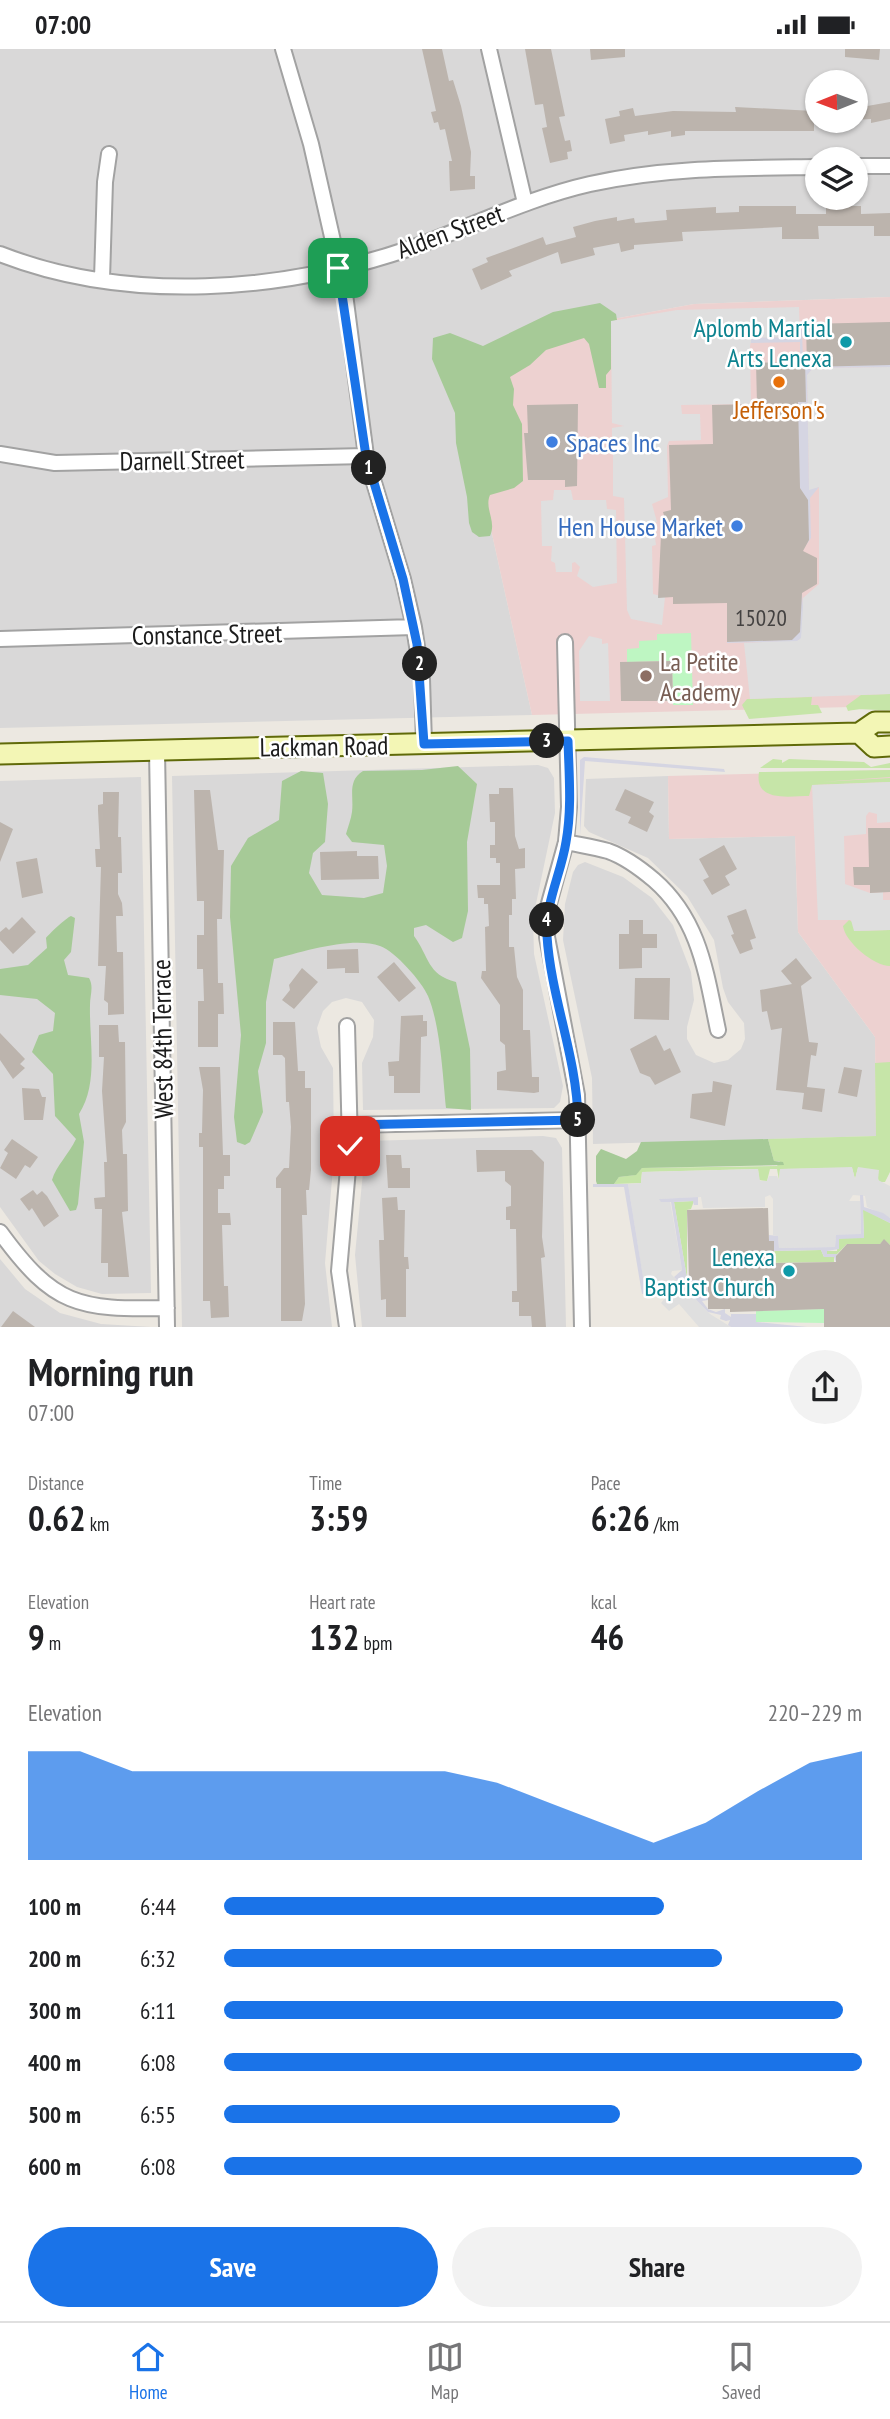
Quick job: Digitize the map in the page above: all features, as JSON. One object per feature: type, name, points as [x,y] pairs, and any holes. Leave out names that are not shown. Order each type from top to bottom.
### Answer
[{"type":"main road","name":"Lackman Road","points":[[0,754],[859,733],[875,722],[890,722]]},
{"type":"main road","name":"Lackman Road","points":[[859,733],[874,747],[890,746]]},
{"type":"street","points":[[283,49],[312,144],[338,268],[366,456],[403,579],[414,627],[422,679],[424,744]]},
{"type":"street","points":[[489,49],[525,203]]},
{"type":"street","points":[[102,279],[105,182],[109,154]]},
{"type":"street","points":[[868,166],[890,166]]},
{"type":"street","name":"Alden Street","points":[[0,254],[57,271],[149,285],[259,282],[338,268],[410,248],[561,191],[675,170],[805,167]]},
{"type":"street","name":"Darnell Street","points":[[0,454],[55,463],[366,456]]},
{"type":"street","name":"Constance Street","points":[[0,639],[414,627]]},
{"type":"street","points":[[565,642],[569,807],[566,842],[548,907],[547,937],[575,1077],[582,1327]]},
{"type":"street","name":"West 84th Terrace","points":[[157,751],[167,1327]]},
{"type":"street","points":[[566,842],[610,852],[628,861],[648,874],[679,905],[701,948],[718,1030]]},
{"type":"street","points":[[347,1025],[350,1125],[339,1262],[347,1327]]},
{"type":"street","points":[[350,1125],[578,1120]]},
{"type":"street","points":[[0,1232],[38,1280],[69,1299],[102,1308],[167,1308]]},
{"type":"shaded area","points":[[0,49],[890,49],[890,297],[694,304],[608,320],[454,362],[532,715],[0,728]]},
{"type":"shaded area","points":[[890,297],[890,706],[532,715],[454,362],[608,320],[694,304]]},
{"type":"shaded area","points":[[799,307],[800,337],[755,338],[754,329],[750,346],[751,404],[681,405],[682,414],[700,414],[701,440],[669,441],[668,497],[652,504],[657,522],[653,523],[656,545],[652,546],[653,594],[665,597],[662,625],[631,619],[627,610],[624,498],[613,496],[613,452],[625,449],[612,447],[612,428],[624,426],[612,423],[611,321],[677,310]]},
{"type":"shaded area","points":[[751,330],[755,330],[755,338],[799,337],[799,330],[802,330],[803,361],[890,360],[890,367],[813,368],[807,375],[809,490],[819,487],[810,498],[811,538],[799,555],[803,607],[801,638],[797,641],[727,643],[727,637],[801,490],[795,488],[793,403],[801,402],[800,342],[751,343]]},
{"type":"shaded area","points":[[890,367],[890,694],[750,699],[744,643],[799,640],[803,598],[819,584],[819,487],[809,491],[807,375],[813,368]]},
{"type":"shaded area","points":[[554,490],[571,490],[573,500],[606,500],[607,509],[616,510],[617,583],[593,587],[577,576],[580,567],[575,562],[572,563],[572,572],[556,572],[555,563],[551,561],[552,546],[542,546],[541,501],[553,500]]},
{"type":"shaded area","points":[[589,636],[602,639],[602,644],[608,643],[610,701],[580,701],[579,651]]},
{"type":"shaded area","points":[[584,757],[724,769],[725,772],[585,761],[580,835],[580,760]]},
{"type":"shaded area","points":[[538,765],[548,768],[554,778],[555,813],[533,918],[534,954],[563,1086],[560,1102],[554,1108],[363,1110],[362,1063],[373,1037],[374,1020],[362,1002],[346,998],[332,1002],[323,1011],[317,1028],[321,1047],[333,1068],[334,1155],[325,1263],[332,1327],[182,1327],[172,776]]},
{"type":"shaded area","points":[[890,770],[890,1135],[876,1136],[875,1037],[798,932],[795,836],[669,839],[668,776]]},
{"type":"shaded area","points":[[668,776],[669,839],[795,836],[798,932],[875,1037],[876,1136],[593,1144],[592,1078],[563,940],[565,904],[573,872],[578,865],[585,862],[623,877],[652,898],[673,925],[691,972],[694,1000],[687,1027],[687,1039],[696,1055],[714,1063],[728,1060],[741,1049],[745,1039],[744,1023],[728,1002],[723,988],[714,940],[687,896],[648,858],[589,832],[584,826],[586,779]]},
{"type":"shaded area","points":[[141,777],[151,1293],[102,1294],[77,1287],[39,1261],[0,1207],[0,781]]},
{"type":"shaded area","points":[[890,782],[890,822],[877,823],[877,814],[869,812],[866,816],[866,834],[844,836],[845,884],[870,893],[883,892],[883,900],[890,900],[890,930],[854,931],[851,920],[818,920],[812,785]]},
{"type":"shaded area","points":[[543,1136],[556,1138],[562,1148],[566,1327],[362,1327],[355,1255],[366,1141]]},
{"type":"shaded area","points":[[852,1167],[855,1179],[858,1167],[879,1170],[878,1180],[890,1186],[890,1218],[867,1207],[865,1196],[853,1195],[849,1201],[860,1201],[861,1235],[836,1235],[835,1247],[779,1248],[778,1236],[773,1235],[773,1199],[770,1195],[765,1197],[765,1207],[703,1208],[701,1197],[660,1199],[670,1201],[682,1270],[672,1271],[671,1274],[710,1314],[731,1327],[699,1327],[679,1304],[669,1311],[661,1303],[667,1296],[661,1288],[645,1290],[628,1184],[641,1183],[642,1172],[758,1169],[760,1181],[767,1181],[769,1176],[777,1176],[779,1180],[780,1169]]},
{"type":"shaded area","points":[[593,1184],[628,1184],[645,1289],[661,1287],[667,1293],[666,1297],[660,1291],[642,1294],[624,1187],[593,1187]]},
{"type":"shaded area","points":[[860,1195],[863,1195],[864,1207],[883,1213],[890,1218],[890,1223],[863,1210],[864,1238],[839,1239],[839,1249],[827,1251],[827,1254],[837,1254],[836,1262],[834,1257],[824,1257],[821,1250],[769,1251],[769,1235],[778,1236],[779,1248],[835,1247],[836,1235],[861,1234]]},
{"type":"shaded area","points":[[698,1197],[698,1205],[694,1205],[693,1201],[674,1202],[687,1278],[707,1280],[708,1300],[702,1301],[708,1309],[716,1312],[725,1309],[725,1313],[731,1317],[731,1314],[756,1314],[756,1322],[807,1327],[731,1327],[728,1325],[730,1320],[720,1319],[721,1315],[708,1312],[674,1277],[682,1270],[671,1202],[661,1202],[659,1199]]},
{"type":"shaded area","points":[[0,1259],[25,1289],[60,1313],[101,1324],[151,1327],[0,1327]]},
{"type":"green space","points":[[600,303],[616,314],[617,320],[611,322],[611,369],[606,375],[606,388],[599,388],[589,344],[584,338],[546,350],[530,365],[510,377],[514,389],[513,405],[522,424],[523,481],[514,488],[490,495],[488,505],[492,531],[490,536],[479,537],[472,532],[469,523],[467,497],[456,443],[455,413],[432,359],[433,338],[450,333],[483,346],[553,312]]},
{"type":"green space","points":[[691,633],[693,705],[673,705],[672,661],[627,662],[627,649],[639,648],[639,641],[657,640],[657,634]]},
{"type":"green space","points":[[890,694],[890,710],[848,711],[846,706],[861,695]]},
{"type":"green space","points":[[812,697],[811,705],[818,705],[822,713],[749,719],[742,705],[747,699]]},
{"type":"green space","points":[[773,759],[782,760],[782,763],[789,759],[864,762],[871,767],[890,763],[890,768],[760,768]]},
{"type":"green space","points":[[458,766],[477,784],[467,842],[468,911],[462,938],[453,942],[426,925],[414,928],[414,936],[434,970],[446,979],[456,982],[470,1049],[471,1110],[446,1108],[432,1008],[425,990],[414,975],[393,954],[380,946],[369,943],[342,944],[274,959],[266,1002],[266,1043],[258,1071],[263,1112],[250,1142],[245,1145],[237,1142],[234,1117],[241,1035],[230,917],[231,866],[248,838],[279,820],[282,781],[301,771],[323,773],[328,804],[325,842],[313,853],[309,873],[322,895],[364,898],[383,893],[387,866],[384,845],[352,842],[346,834],[352,812],[355,779],[363,771],[422,770]]},
{"type":"green space","points":[[890,770],[890,777],[821,782],[890,778],[890,782],[812,785],[809,796],[775,796],[762,789],[759,782],[759,772]]},
{"type":"green space","points":[[71,916],[75,918],[71,952],[64,960],[68,975],[89,978],[92,988],[92,1061],[89,1089],[79,1114],[84,1142],[78,1204],[76,1210],[70,1211],[52,1180],[76,1139],[55,1116],[53,1074],[32,1052],[39,1035],[53,1031],[55,1013],[37,999],[0,995],[0,969],[28,965],[47,948],[46,938]]},
{"type":"green space","points":[[849,920],[854,923],[854,931],[890,930],[890,966],[869,958],[855,946],[843,926]]},
{"type":"green space","points":[[890,1062],[890,1172],[885,1182],[879,1182],[878,1178],[858,1168],[855,1179],[852,1168],[780,1169],[779,1180],[777,1169],[770,1169],[767,1181],[759,1180],[758,1169],[642,1172],[641,1183],[614,1184],[619,1177],[635,1175],[642,1168],[777,1166],[780,1161],[774,1161],[768,1139],[876,1136],[875,1063]]},
{"type":"green space","points":[[768,1139],[774,1161],[783,1162],[784,1165],[642,1168],[636,1175],[619,1177],[614,1184],[597,1184],[596,1181],[596,1156],[601,1149],[626,1159],[637,1151],[641,1142]]},
{"type":"green space","points":[[694,1201],[691,1209],[687,1210],[687,1278],[674,1202]]},
{"type":"green space","points":[[863,1209],[890,1223],[890,1245],[884,1240],[880,1244],[847,1244],[837,1254],[827,1254],[827,1251],[837,1251],[838,1238],[864,1238]]},
{"type":"green space","points":[[821,1250],[824,1257],[834,1257],[834,1262],[763,1263],[775,1251]]},
{"type":"green space","points":[[824,1309],[824,1323],[756,1322],[756,1311]]},
{"type":"building","points":[[422,49],[442,49],[449,81],[453,80],[461,106],[471,152],[470,176],[475,176],[475,189],[450,191],[449,161],[452,161],[445,129],[440,130],[438,122],[434,123],[431,112],[436,111]]},
{"type":"building","points":[[525,49],[551,49],[565,116],[559,117],[565,141],[570,140],[572,151],[567,152],[568,159],[550,163],[542,128],[547,127],[543,104],[535,105]]},
{"type":"building","points":[[590,49],[625,49],[625,57],[591,60]]},
{"type":"building","points":[[845,49],[880,49],[879,60],[845,57]]},
{"type":"building","points":[[890,102],[890,119],[871,123],[871,119],[868,119],[868,106]]},
{"type":"building","points":[[735,107],[805,111],[805,131],[685,131],[685,135],[671,137],[671,131],[648,135],[648,131],[624,135],[625,141],[610,144],[605,119],[620,116],[619,111],[633,108],[635,116],[673,111],[736,112]]},
{"type":"building","points":[[739,206],[796,206],[796,214],[826,214],[826,210],[861,210],[861,214],[890,213],[890,236],[874,236],[874,226],[818,226],[819,239],[782,239],[782,227],[682,232],[683,241],[634,245],[634,249],[621,252],[619,243],[593,248],[595,255],[561,264],[558,252],[509,271],[512,276],[481,290],[472,269],[488,262],[486,258],[543,237],[546,245],[576,237],[573,227],[595,221],[617,217],[617,221],[634,218],[635,223],[667,220],[666,210],[716,207],[716,213],[739,212]]},
{"type":"building","points":[[890,322],[890,365],[807,367],[806,324]]},
{"type":"building","name":"Hen House Market","points":[[805,361],[806,402],[798,402],[800,488],[808,500],[809,540],[803,551],[817,558],[817,584],[802,593],[800,632],[792,640],[727,642],[727,603],[673,604],[673,597],[658,598],[661,535],[669,532],[663,512],[671,510],[669,445],[713,444],[712,405],[757,404],[756,363]]},
{"type":"building","name":"Spaces Inc","points":[[578,404],[577,486],[565,487],[565,480],[528,480],[524,433],[528,433],[527,405]]},
{"type":"building","name":"La Petite Academy","points":[[672,661],[673,701],[621,701],[620,662]]},
{"type":"building","points":[[499,788],[513,788],[515,836],[519,849],[525,848],[525,868],[515,869],[516,899],[512,899],[512,915],[509,915],[509,947],[514,947],[517,977],[523,990],[523,1030],[530,1030],[532,1077],[539,1077],[539,1092],[534,1093],[497,1090],[497,1072],[506,1070],[505,1045],[500,1041],[500,1005],[481,978],[482,971],[486,971],[485,927],[489,926],[488,904],[484,904],[484,898],[478,898],[477,885],[500,885],[500,863],[496,863],[496,858],[490,858],[490,845],[495,845],[495,822],[490,822],[489,794],[499,794]]},
{"type":"building","points":[[625,789],[654,802],[649,812],[654,816],[647,832],[628,823],[631,817],[615,810]]},
{"type":"building","points":[[194,790],[210,790],[218,850],[224,850],[222,919],[217,919],[218,983],[223,983],[224,1014],[218,1014],[218,1047],[198,1047],[198,1001],[204,1001],[203,969],[197,969],[197,935],[204,935],[204,901],[197,901]]},
{"type":"building","points":[[103,792],[119,792],[118,837],[121,837],[122,873],[118,873],[118,894],[123,916],[116,916],[117,952],[123,952],[124,1014],[108,1015],[108,1003],[104,1000],[106,966],[98,966],[101,867],[96,867],[95,849],[100,849],[98,805],[103,804]]},
{"type":"building","points":[[0,822],[13,829],[0,862]]},
{"type":"building","points":[[868,828],[890,828],[890,892],[870,893],[870,885],[854,885],[853,867],[869,867]]},
{"type":"building","points":[[724,845],[737,869],[725,876],[730,885],[712,895],[703,880],[709,877],[699,859]]},
{"type":"building","points":[[357,851],[357,856],[378,856],[379,879],[321,880],[320,852]]},
{"type":"building","points":[[37,858],[43,893],[22,898],[16,862]]},
{"type":"building","points":[[746,909],[756,938],[750,940],[753,949],[740,954],[731,935],[734,934],[727,916]]},
{"type":"building","points":[[22,917],[36,932],[13,954],[0,940],[0,932],[6,927],[9,930]]},
{"type":"building","points":[[629,920],[643,920],[643,934],[657,934],[657,948],[642,948],[642,968],[619,969],[619,934],[629,934]]},
{"type":"building","points":[[358,949],[359,973],[345,973],[345,968],[327,969],[327,950]]},
{"type":"building","points":[[796,958],[812,978],[801,986],[809,1042],[818,1043],[816,1056],[811,1055],[807,1087],[825,1089],[822,1112],[802,1109],[804,1093],[776,1090],[782,1028],[771,1030],[767,1011],[762,1012],[760,990],[792,984],[781,971]]},
{"type":"building","points":[[394,962],[416,988],[399,1002],[377,977]]},
{"type":"building","points":[[302,968],[318,982],[294,1009],[282,1000]]},
{"type":"building","points":[[635,978],[670,978],[669,1020],[634,1019]]},
{"type":"building","points":[[423,1015],[423,1021],[427,1021],[427,1036],[421,1037],[420,1093],[394,1093],[394,1076],[389,1076],[388,1062],[399,1061],[401,1016]]},
{"type":"building","points":[[273,1022],[295,1022],[298,1071],[305,1071],[305,1088],[311,1088],[311,1170],[309,1190],[306,1190],[307,1215],[302,1215],[305,1304],[302,1321],[281,1321],[281,1188],[276,1188],[276,1178],[284,1168],[289,1168],[291,1127],[289,1102],[286,1102],[285,1058],[282,1055],[273,1055]]},
{"type":"building","points":[[99,1025],[118,1025],[119,1042],[125,1042],[126,1122],[122,1130],[123,1154],[127,1154],[128,1211],[122,1212],[129,1277],[108,1277],[108,1263],[101,1263],[102,1209],[95,1209],[94,1198],[105,1197],[104,1162],[107,1162],[102,1091],[104,1057],[99,1057]]},
{"type":"building","points":[[0,1033],[25,1059],[20,1064],[25,1068],[13,1079],[0,1060]]},
{"type":"building","points":[[656,1035],[664,1051],[670,1048],[681,1072],[655,1085],[650,1077],[640,1073],[630,1049]]},
{"type":"building","points":[[199,1067],[220,1067],[223,1155],[230,1155],[230,1176],[224,1176],[224,1189],[218,1189],[218,1213],[230,1213],[231,1225],[222,1225],[224,1286],[228,1286],[229,1317],[211,1318],[210,1301],[203,1301],[203,1147],[199,1147],[199,1133],[202,1133],[203,1090]]},
{"type":"building","points":[[844,1067],[862,1070],[857,1097],[838,1093]]},
{"type":"building","points":[[713,1081],[732,1085],[725,1126],[690,1118],[692,1094],[712,1092]]},
{"type":"building","points":[[22,1088],[39,1089],[42,1097],[46,1097],[43,1120],[24,1120]]},
{"type":"building","points":[[12,1139],[38,1157],[30,1168],[25,1165],[16,1179],[0,1168],[8,1153],[4,1150]]},
{"type":"building","points":[[476,1150],[532,1150],[544,1162],[542,1237],[545,1257],[541,1258],[546,1327],[532,1327],[531,1316],[519,1316],[519,1302],[512,1302],[512,1291],[517,1291],[516,1229],[510,1229],[510,1220],[506,1220],[506,1207],[511,1206],[511,1186],[505,1181],[505,1171],[477,1172]]},
{"type":"building","points":[[386,1155],[401,1155],[402,1168],[410,1168],[410,1188],[388,1188]]},
{"type":"building","points":[[33,1190],[37,1195],[42,1191],[47,1196],[59,1216],[44,1227],[32,1208],[29,1211],[20,1199]]},
{"type":"building","points":[[397,1197],[398,1210],[405,1210],[404,1257],[408,1257],[409,1269],[406,1269],[406,1317],[386,1317],[386,1299],[381,1300],[379,1240],[384,1240],[382,1198]]},
{"type":"building","name":"Lenexa Baptist Church","points":[[768,1208],[769,1241],[774,1241],[774,1263],[836,1262],[836,1256],[847,1244],[880,1244],[884,1239],[890,1245],[890,1327],[824,1327],[824,1309],[730,1312],[730,1309],[708,1309],[708,1286],[699,1286],[699,1280],[689,1280],[687,1210]]},
{"type":"building","points":[[13,1311],[35,1327],[1,1327]]},
{"type":"place","name":"Aplomb Martial Arts Lenexa","points":[[846,342]]},
{"type":"place","name":"Jefferson's","points":[[779,382]]},
{"type":"place","name":"Spaces Inc","points":[[552,442]]},
{"type":"place","name":"Hen House Market","points":[[737,526]]},
{"type":"place","name":"La Petite Academy","points":[[646,676]]},
{"type":"place","name":"Lenexa Baptist Church","points":[[789,1271]]},
{"type":"route","points":[[338,268],[345,294],[359,426],[375,495],[403,579],[417,644],[422,679],[424,744],[568,741],[569,807],[566,842],[548,907],[547,937],[575,1077],[578,1120],[350,1125],[350,1146]]}]
